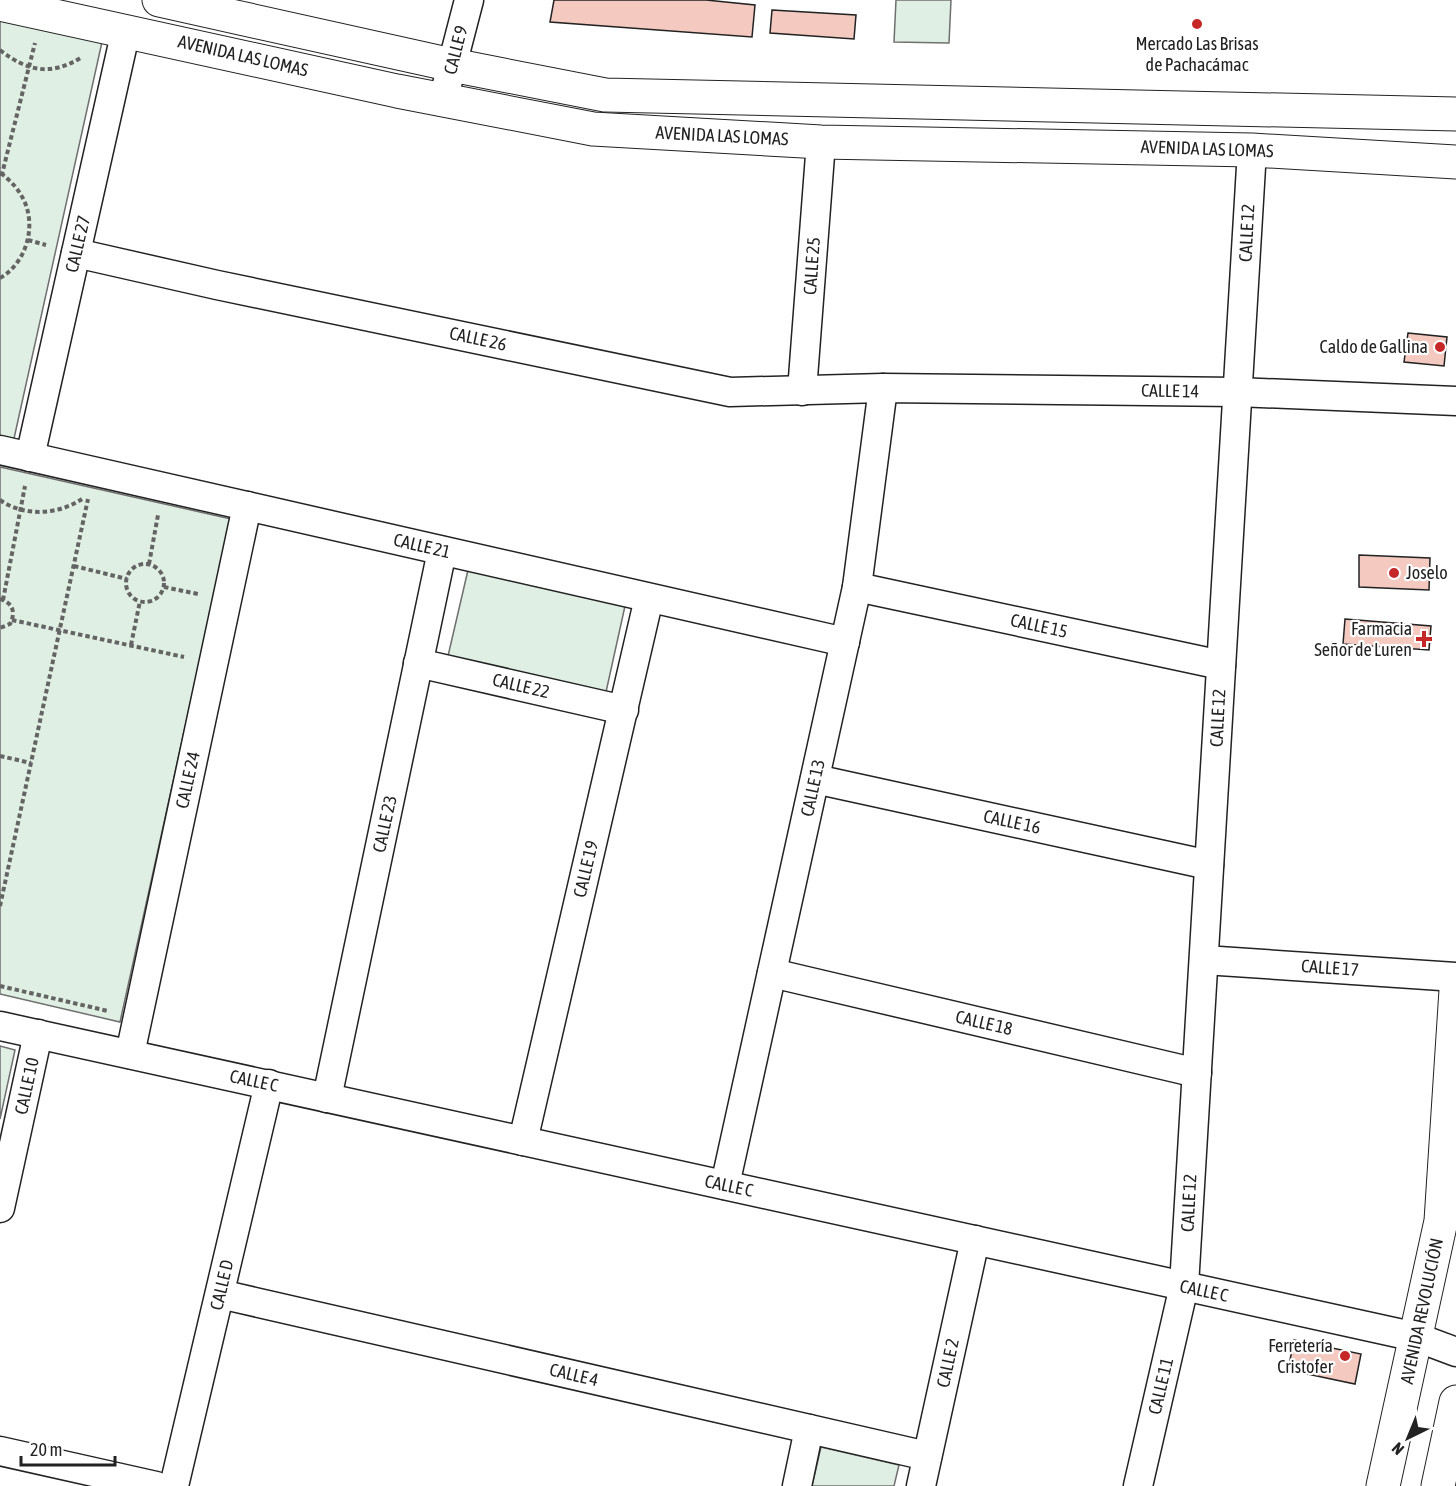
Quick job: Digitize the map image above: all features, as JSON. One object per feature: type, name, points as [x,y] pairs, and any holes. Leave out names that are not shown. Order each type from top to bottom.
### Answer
[{"type":"street","name":"AVENIDA LAS LOMAS","points":[[159,0],[239,9],[452,65],[605,95],[1456,114]]},
{"type":"street","name":"CALLE 9","points":[[443,100],[469,0]]},
{"type":"street","name":"AVENIDA LAS LOMAS","points":[[0,4],[443,100],[593,129],[821,142],[1252,150],[1456,162]]},
{"type":"street","name":"CALLE 27","points":[[30,457],[63,249],[126,30]]},
{"type":"street","name":"CALLE 25","points":[[802,391],[821,142]]},
{"type":"street","name":"CALLE 12","points":[[1184,1286],[1252,150]]},
{"type":"street","name":"CALLE 26","points":[[63,249],[218,285],[730,392],[883,388]]},
{"type":"street","name":"CALLE 14","points":[[883,388],[1237,392],[1456,401]]},
{"type":"street","name":"CALLE 13","points":[[724,1185],[857,587],[883,388]]},
{"type":"street","name":"CALLE 21","points":[[0,450],[845,642]]},
{"type":"street","name":"CALLE 24","points":[[130,1054],[246,506]]},
{"type":"street","name":"CALLE 23","points":[[327,1098],[442,551]]},
{"type":"street","name":"CALLE 15","points":[[857,587],[1221,665]]},
{"type":"street","name":"CALLE 19","points":[[523,1141],[649,598]]},
{"type":"street","name":"CALLE 22","points":[[418,663],[624,710]]},
{"type":"street","name":"CALLE 16","points":[[815,779],[1209,865]]},
{"type":"street","name":"CALLE 17","points":[[1204,960],[1456,977]]},
{"type":"street","name":"CALLE 18","points":[[772,974],[1197,1073]]},
{"type":"street","name":"AVENIDA REVOLUCIÓN","points":[[1383,1486],[1441,1221],[1456,990]]},
{"type":"street","name":"CALLE C","points":[[0,1026],[1416,1337],[1456,1352]]},
{"type":"street","name":"CALLE 10","points":[[0,1208],[38,1034]]},
{"type":"street","name":"CALLE D","points":[[174,1486],[269,1084]]},
{"type":"street","name":"CALLE 2","points":[[921,1486],[975,1240]]},
{"type":"street","name":"CALLE 11","points":[[1138,1486],[1184,1286]]},
{"type":"street","name":"CALLE 4","points":[[220,1294],[927,1456]]},
{"type":"street","points":[[1438,1486],[1456,1402]]},
{"type":"street","points":[[797,1486],[809,1429]]},
{"type":"street","points":[[0,1451],[156,1486]]},
{"type":"path","points":[[0,278],[15,265],[23,254],[28,240],[30,225],[28,210],[22,196],[1,174],[42,13]]},
{"type":"path","points":[[0,50],[14,61],[45,70],[73,63],[86,55]]},
{"type":"path","points":[[28,240],[63,249]]},
{"type":"path","points":[[0,628],[10,624],[12,620],[13,610],[8,602],[2,600],[30,457]]},
{"type":"path","points":[[0,500],[20,510],[39,512],[57,510],[75,504],[90,493],[0,906]]},
{"type":"path","points":[[149,564],[159,509]]},
{"type":"path","points":[[149,564],[160,570],[164,587],[158,598],[146,602],[130,594],[127,589],[127,579],[136,566],[149,564]]},
{"type":"path","points":[[74,566],[127,579]]},
{"type":"path","points":[[164,587],[208,596]]},
{"type":"path","points":[[131,645],[140,601]]},
{"type":"path","points":[[12,620],[213,663]]},
{"type":"path","points":[[0,756],[31,763]]},
{"type":"path","points":[[0,986],[115,1012]]},
{"type":"green space","points":[[896,0],[951,0],[949,43],[894,42]]},
{"type":"green space","points":[[0,18],[102,42],[13,443],[0,440]]},
{"type":"green space","points":[[0,467],[231,519],[120,1022],[0,994]]},
{"type":"green space","points":[[468,570],[625,606],[606,692],[448,656]]},
{"type":"green space","points":[[0,1046],[15,1050],[0,1119]]},
{"type":"green space","points":[[821,1447],[899,1465],[894,1486],[812,1486]]},
{"type":"building","points":[[554,0],[706,0],[755,5],[752,37],[550,22]]},
{"type":"building","points":[[772,10],[856,15],[854,39],[770,33]]},
{"type":"building","points":[[1408,333],[1447,337],[1444,366],[1404,362]]},
{"type":"building","name":"Joselo","points":[[1359,555],[1430,558],[1429,590],[1359,587]]},
{"type":"building","points":[[1345,619],[1431,626],[1429,650],[1343,644]]},
{"type":"building","points":[[1294,1340],[1361,1354],[1355,1384],[1288,1370]]},
{"type":"place","name":"Mercado Las Brisas de Pachacámac","points":[[1197,24]]},
{"type":"place","name":"Caldo de Gallina","points":[[1440,347]]},
{"type":"place","name":"Joselo","points":[[1394,573]]},
{"type":"place","name":"Farmacia Señor de Luren","points":[[1424,639]]},
{"type":"place","name":"Ferretería Cristofer","points":[[1345,1356]]}]
